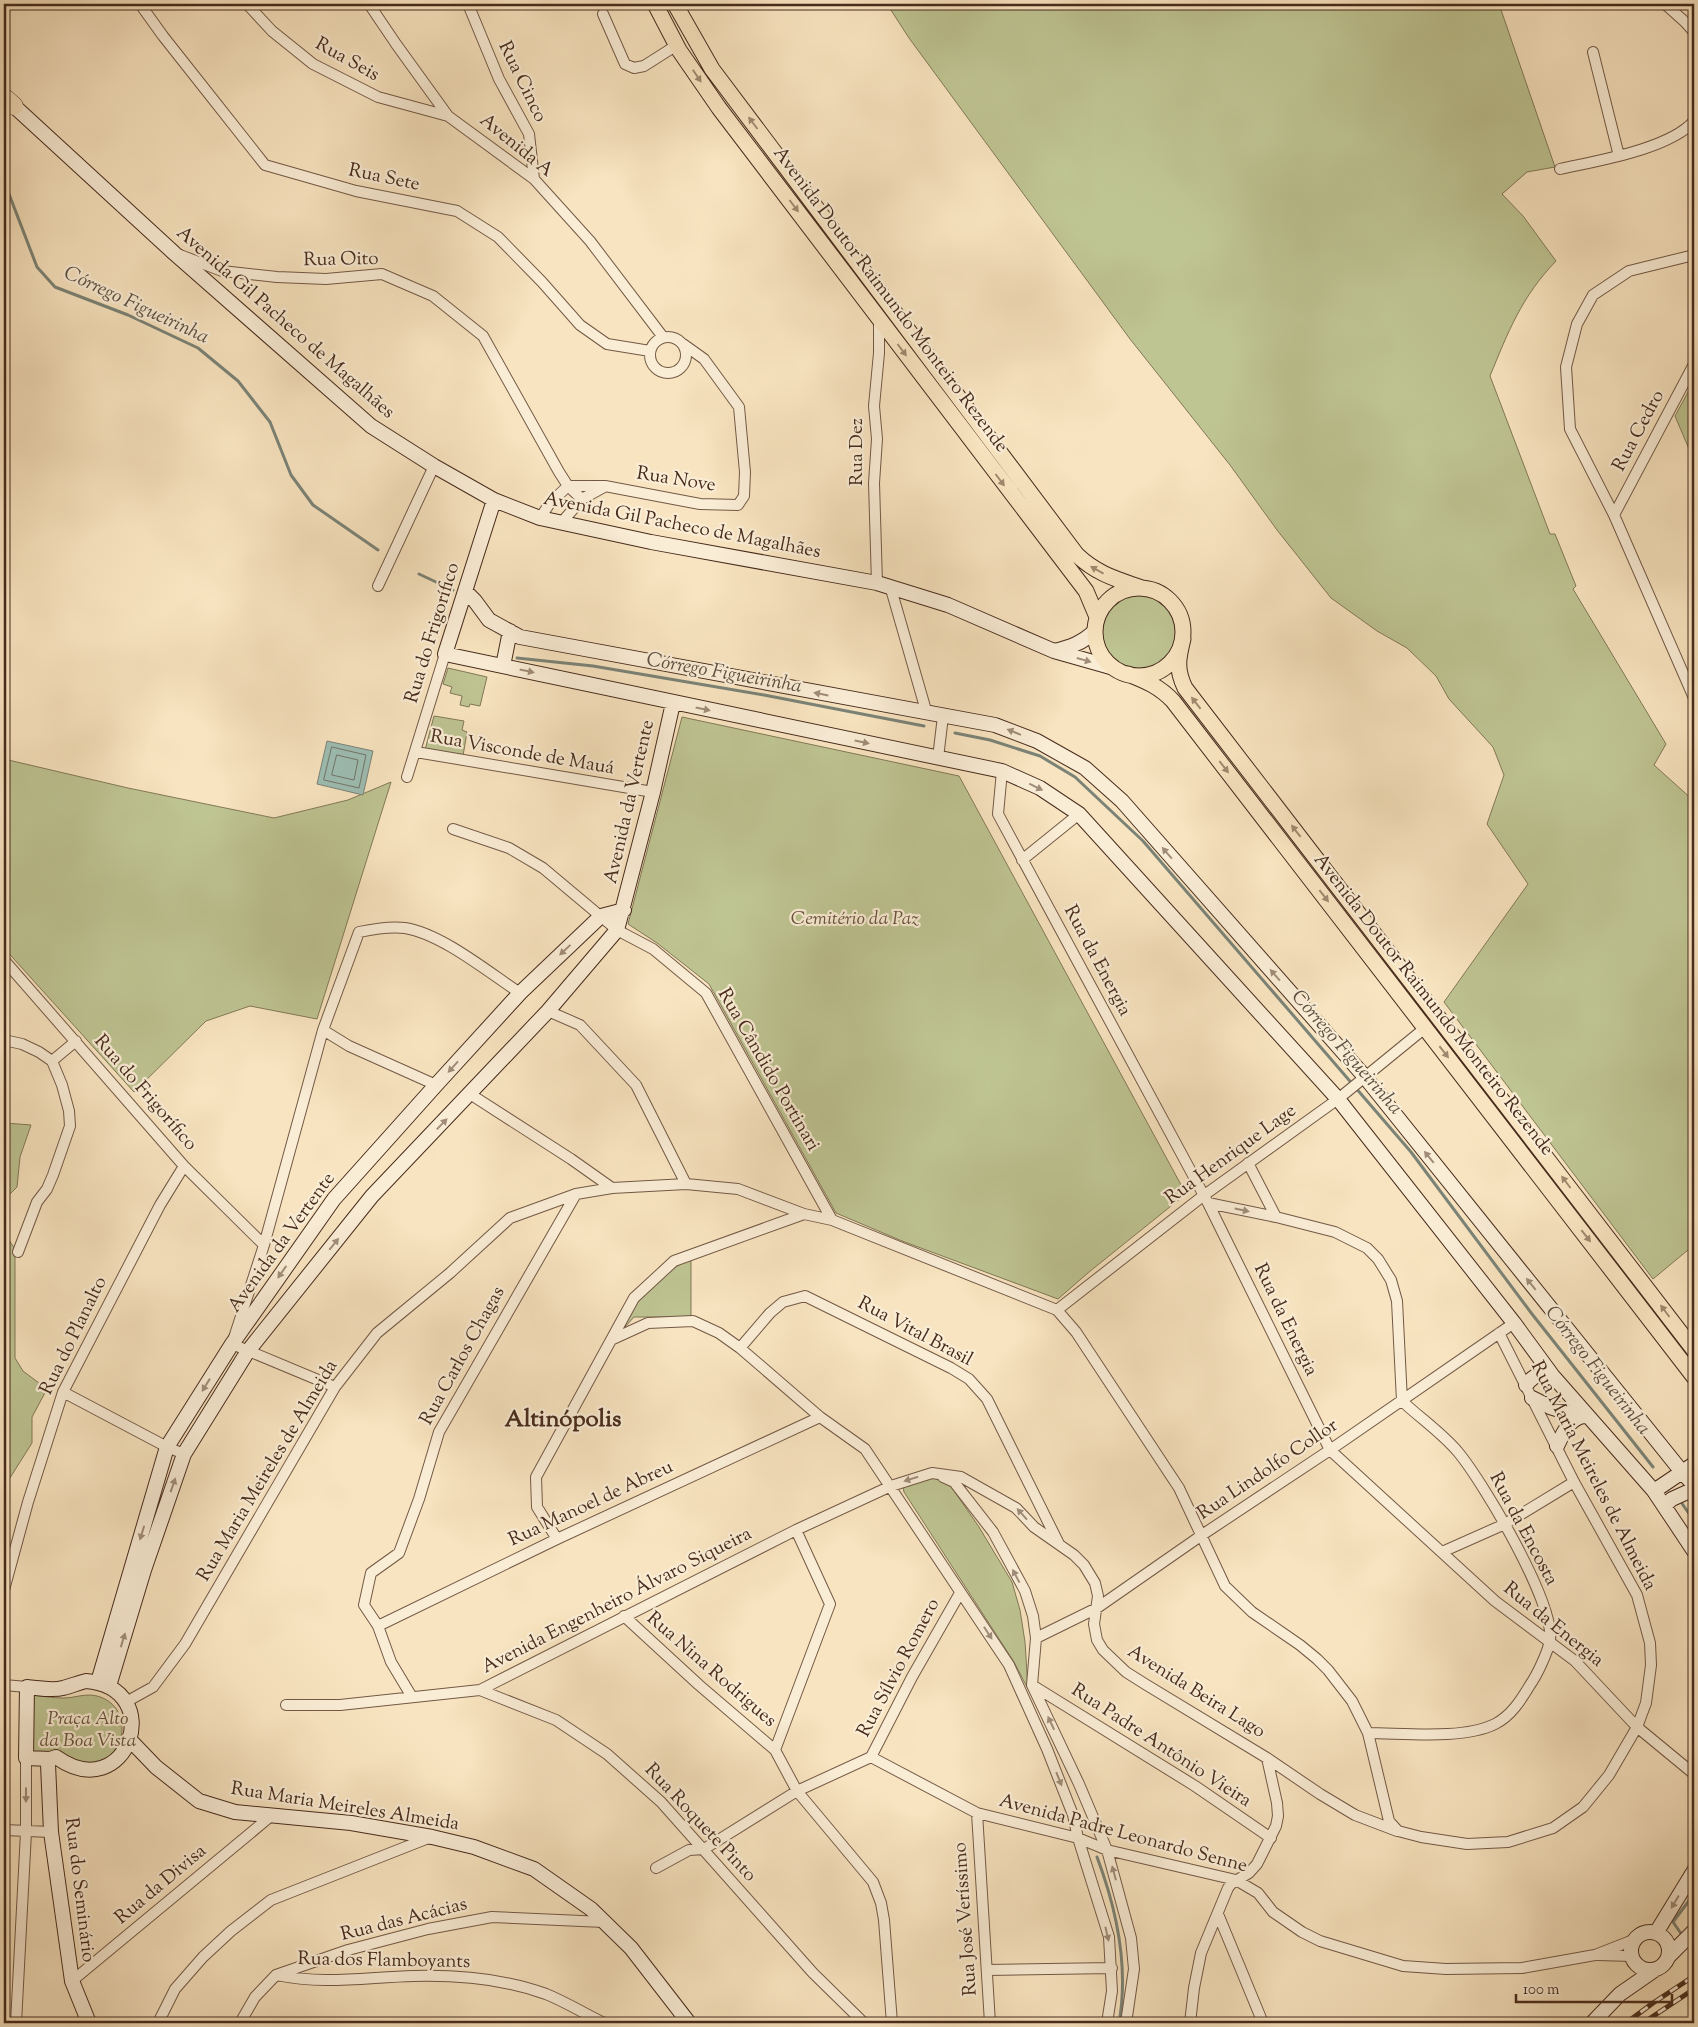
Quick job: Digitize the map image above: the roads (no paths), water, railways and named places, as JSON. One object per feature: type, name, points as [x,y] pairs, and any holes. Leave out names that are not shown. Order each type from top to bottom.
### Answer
[{"type":"main road","name":"Avenida Doutor Raimundo Monteiro Rezende","points":[[655,4],[677,45],[719,108],[1086,591],[1096,624],[1097,645],[1104,658],[1121,671],[1156,686],[1173,700],[1694,1377]]},
{"type":"main road","name":"Avenida Doutor Raimundo Monteiro Rezende","points":[[675,4],[712,69],[1077,555],[1090,567],[1108,576],[1156,591],[1169,599],[1178,610],[1183,624],[1183,639],[1178,660],[1179,676],[1185,688],[1694,1350]]},
{"type":"main road","points":[[1096,624],[1107,601],[1129,589],[1142,588]]},
{"type":"main road","points":[[1121,671],[1145,676],[1162,670],[1172,662],[1179,651],[1183,639]]},
{"type":"street","name":"Rua Sete","points":[[140,4],[265,165],[356,192],[457,211],[498,237],[542,282],[580,326],[608,344],[650,351]]},
{"type":"street","name":"Rua Seis","points":[[247,4],[272,31],[313,64],[378,96],[448,116]]},
{"type":"street","name":"Avenida A","points":[[369,4],[448,116],[534,179],[590,241],[663,337]]},
{"type":"street","name":"Rua Cinco","points":[[468,4],[499,79],[529,134],[534,179]]},
{"type":"street","points":[[1665,4],[1684,20],[1694,32]]},
{"type":"street","points":[[603,14],[624,64],[634,68],[644,66],[677,45]]},
{"type":"street","points":[[1593,52],[1619,156]]},
{"type":"street","name":"Avenida Gil Pacheco de Magalhães","points":[[7,102],[174,253],[371,426],[434,466],[494,500],[540,518],[651,542],[877,583],[891,589],[948,605],[1054,651],[1121,671]]},
{"type":"street","points":[[1560,169],[1619,156],[1678,136],[1694,121]]},
{"type":"street","name":"Rua Oito","points":[[174,253],[222,271],[277,278],[326,279],[382,274],[434,296],[483,336],[554,464],[568,486],[582,499]]},
{"type":"street","points":[[1694,255],[1628,271],[1593,295],[1577,324],[1566,367],[1570,429],[1614,515],[1694,698]]},
{"type":"street","name":"Rua Dez","points":[[877,583],[874,483],[877,439],[874,406],[879,353],[879,321]]},
{"type":"street","points":[[663,337],[674,337],[683,344],[687,355],[683,366],[672,373],[660,372],[655,368],[650,357],[650,351],[655,342],[663,337]]},
{"type":"street","name":"Rua Nove","points":[[568,486],[605,486],[700,504],[738,505],[744,496],[739,407],[704,359],[683,344]]},
{"type":"street","name":"Rua Cedro","points":[[1614,515],[1694,364]]},
{"type":"street","points":[[378,586],[434,466]]},
{"type":"street","points":[[540,518],[550,503],[568,486]]},
{"type":"street","points":[[562,522],[582,499],[605,486]]},
{"type":"street","name":"Rua do Frigorífico","points":[[408,777],[494,500]]},
{"type":"street","points":[[891,589],[927,714]]},
{"type":"street","points":[[465,591],[489,620],[520,637],[927,714],[995,725],[1036,741],[1085,768],[1122,801],[1365,1077],[1694,1485]]},
{"type":"street","points":[[1054,651],[1086,640],[1096,624]]},
{"type":"street","points":[[503,666],[510,631]]},
{"type":"street","points":[[445,654],[1002,771],[1040,788],[1079,814],[1338,1099],[1514,1323],[1584,1416],[1654,1490],[1694,1551]]},
{"type":"street","name":"Avenida da Vertente","points":[[103,1684],[184,1454],[248,1351],[372,1196],[548,1011],[617,930],[624,910],[673,703]]},
{"type":"street","points":[[938,758],[943,716]]},
{"type":"street","name":"Rua Visconde de Mauá","points":[[416,752],[653,792]]},
{"type":"street","name":"Rua da Energia","points":[[1002,771],[998,814],[1206,1199],[1330,1450],[1495,1601],[1575,1661],[1637,1727],[1694,1774]]},
{"type":"street","points":[[1022,860],[1079,814]]},
{"type":"street","name":"Rua Cândido Portinari","points":[[453,828],[509,848],[543,868],[617,930],[653,949],[706,993],[832,1220]]},
{"type":"street","name":"Avenida da Vertente","points":[[103,1684],[167,1447],[232,1344],[334,1199],[436,1085],[520,993],[601,916],[624,910]]},
{"type":"street","points":[[335,1387],[232,1344],[264,1245],[323,1030],[359,932],[375,929],[405,928],[436,938],[520,993]]},
{"type":"street","name":"Rua do Frigorífico","points":[[4,960],[184,1166],[264,1245]]},
{"type":"street","points":[[548,1011],[580,1025],[636,1085],[686,1184]]},
{"type":"street","name":"Rua Henrique Lage","points":[[1057,1310],[1206,1199],[1248,1163],[1338,1099],[1425,1028]]},
{"type":"street","points":[[323,1030],[349,1046],[436,1085]]},
{"type":"street","points":[[4,1040],[22,1044],[52,1061],[62,1085],[69,1112],[70,1126],[53,1175],[47,1189],[37,1202],[18,1252]]},
{"type":"street","points":[[52,1061],[76,1041]]},
{"type":"street","points":[[470,1094],[571,1159],[612,1188]]},
{"type":"street","points":[[1248,1163],[1276,1217]]},
{"type":"street","name":"Rua do Planalto","points":[[4,1590],[28,1502],[63,1392],[160,1205],[184,1166]]},
{"type":"street","name":"Rua Maria Meireles de Almeida","points":[[126,1702],[153,1687],[185,1644],[335,1387],[376,1332],[450,1273],[510,1218],[576,1194],[612,1188],[686,1184],[738,1190],[804,1214],[832,1220],[1057,1310],[1076,1332],[1180,1488],[1215,1568],[1225,1586],[1252,1612],[1300,1645],[1328,1670],[1352,1701],[1368,1733],[1389,1821],[1398,1831],[1448,1842],[1486,1844],[1508,1842],[1553,1828],[1583,1807],[1609,1775],[1637,1727],[1646,1703],[1650,1673],[1650,1643],[1637,1595],[1574,1482],[1499,1333]]},
{"type":"street","name":"Rua Carlos Chagas","points":[[412,1697],[391,1662],[378,1626],[364,1604],[372,1573],[399,1553],[419,1499],[439,1432],[576,1194]]},
{"type":"street","points":[[1206,1199],[1335,1232],[1366,1248],[1383,1265],[1392,1280],[1398,1301],[1402,1401]]},
{"type":"street","points":[[557,1539],[537,1507],[536,1477],[634,1298],[674,1261],[804,1214]]},
{"type":"street","name":"Rua Vital Brasil","points":[[740,1348],[770,1313],[784,1302],[805,1296],[951,1368],[969,1379],[987,1399],[1060,1545]]},
{"type":"street","points":[[613,1339],[648,1323],[693,1321],[719,1333],[740,1348],[820,1417],[865,1449],[1010,1665],[1060,1781],[1073,1815],[1078,1838],[1109,1937],[1112,1991],[1107,2023]]},
{"type":"street","name":"Rua Lindolfo Collor","points":[[1036,1638],[1097,1608],[1514,1323]]},
{"type":"street","points":[[1552,1375],[1544,1372],[1530,1379],[1529,1392],[1550,1407],[1584,1416]]},
{"type":"street","points":[[63,1392],[167,1447],[184,1454]]},
{"type":"street","name":"Rua da Encosta","points":[[1402,1401],[1457,1452],[1483,1488],[1505,1524],[1539,1592],[1550,1628],[1550,1641]]},
{"type":"street","points":[[1557,1446],[1566,1428],[1584,1416]]},
{"type":"street","name":"Rua Manoel de Abreu","points":[[378,1626],[557,1539],[820,1417]]},
{"type":"street","points":[[1654,1490],[1694,1464]]},
{"type":"street","points":[[932,1473],[954,1482],[993,1532],[1025,1591],[1033,1616],[1036,1638],[1032,1685],[1079,1784],[1107,1850],[1131,1938],[1134,1952],[1134,1970],[1126,2023]]},
{"type":"street","name":"Avenida Beira Lago","points":[[891,1486],[932,1473],[961,1477],[1016,1508],[1034,1527],[1074,1555],[1090,1572],[1095,1582],[1097,1608],[1094,1624],[1097,1640],[1102,1650],[1117,1664],[1145,1684],[1267,1758],[1278,1816],[1276,1826],[1253,1869],[1243,1878],[1236,1880],[1228,1888],[1201,1953],[1190,2023]]},
{"type":"street","points":[[1442,1552],[1505,1524],[1574,1482]]},
{"type":"street","name":"Avenida Engenheiro Álvaro Siqueira","points":[[286,1705],[340,1705],[480,1690],[796,1530],[891,1486]]},
{"type":"street","points":[[1665,1505],[1672,1499],[1694,1489]]},
{"type":"street","points":[[796,1530],[830,1604],[775,1750],[797,1791],[877,1889],[884,1920],[892,2023]]},
{"type":"street","name":"Rua Sílvio Romero","points":[[656,1868],[689,1850],[704,1849],[797,1791],[871,1757],[912,1676],[960,1593]]},
{"type":"street","name":"Rua Nina Rodrigues","points":[[624,1616],[699,1685],[775,1750]]},
{"type":"street","points":[[1368,1733],[1451,1733],[1477,1730],[1495,1724],[1519,1703],[1534,1679],[1550,1641]]},
{"type":"street","points":[[4,1685],[51,1690],[86,1681],[103,1684],[118,1693],[126,1702],[132,1721],[130,1740],[123,1753],[112,1764],[98,1769],[83,1770],[68,1766],[56,1757],[50,1759],[26,1758]]},
{"type":"street","name":"Rua Padre Antônio Vieira","points":[[1032,1685],[1195,1786],[1271,1838]]},
{"type":"street","points":[[16,2023],[26,1832],[27,1686]]},
{"type":"street","name":"Rua Roquete Pinto","points":[[480,1690],[556,1720],[608,1754],[661,1802],[813,1973],[864,2023]]},
{"type":"street","name":"Rua Maria Meireles Almeida","points":[[130,1740],[156,1766],[199,1801],[235,1812],[351,1823],[432,1836],[474,1847],[534,1869],[591,1909],[632,1948],[689,2023]]},
{"type":"street","name":"Avenida Padre Leonardo Senne","points":[[871,1757],[977,1813],[1078,1838],[1107,1850],[1236,1880],[1258,1893],[1273,1912],[1302,1932],[1320,1941],[1403,1966],[1446,1969],[1522,1968],[1595,1955],[1636,1938]]},
{"type":"street","points":[[1267,1758],[1355,1815],[1398,1831]]},
{"type":"street","name":"Rua do Seminário","points":[[50,1759],[48,1764],[51,1832],[72,1981],[89,2023]]},
{"type":"street","name":"Rua José Veríssimo","points":[[977,1813],[990,2023]]},
{"type":"street","name":"Rua da Divisa","points":[[72,1981],[271,1816]]},
{"type":"street","points":[[4,1830],[51,1832]]},
{"type":"street","points":[[158,2023],[175,1989],[203,1957],[231,1931],[271,1900],[432,1836]]},
{"type":"street","points":[[1656,1933],[1694,1871]]},
{"type":"street","points":[[1218,1914],[1263,2023]]},
{"type":"street","name":"Rua das Acácias","points":[[240,2023],[255,1996],[276,1975],[348,1950],[428,1929],[492,1917],[604,1922]]},
{"type":"street","points":[[1668,1957],[1694,1931]]},
{"type":"street","points":[[1592,2023],[1620,1994],[1656,1969],[1666,1962],[1669,1947],[1665,1938],[1656,1933],[1645,1932],[1636,1938],[1632,1950],[1635,1960],[1643,1968],[1656,1969]]},
{"type":"street","name":"Avenida Padre Leonardo Senne","points":[[1595,1955],[1635,1960]]},
{"type":"street","points":[[1620,1994],[1635,1960]]},
{"type":"street","points":[[987,1970],[1112,1968]]},
{"type":"street","name":"Rua dos Flamboyants","points":[[276,1975],[293,1979],[340,1981],[415,1976],[477,1979],[513,1985],[547,1994],[604,2023]]},
{"type":"water","points":[[327,741],[373,751],[363,795],[317,784]]},
{"type":"waterway","name":"Córrego Figueirinha","points":[[4,181],[37,267],[55,287],[128,315],[198,348],[238,381],[270,422],[291,475],[313,505],[378,550]]},
{"type":"waterway","name":"Córrego Figueirinha","points":[[419,574],[453,590]]},
{"type":"waterway","name":"Córrego Figueirinha","points":[[517,658],[593,666],[764,695],[924,726]]},
{"type":"waterway","name":"Córrego Figueirinha","points":[[955,733],[990,740],[1040,756],[1075,777],[1143,841],[1411,1152],[1532,1314],[1653,1467]]},
{"type":"waterway","name":"Córrego Figueirinha","points":[[1681,1502],[1694,1521]]},
{"type":"waterway","points":[[1097,1857],[1110,1897],[1122,1960],[1123,1981],[1119,2023]]},
{"type":"waterway","name":"Córrego Figueirinha","points":[[1682,1935],[1673,1922],[1694,1894]]},
{"type":"waterway","name":"Córrego Figueirinha","points":[[1689,1945],[1694,1954]]},
{"type":"railway","points":[[1626,2023],[1694,1976]]},
{"type":"railway","points":[[1643,2023],[1694,1989]]},
{"type":"district","name":"Altinópolis","points":[[563,1420]]},
{"type":"park label","name":"Cemitério da Paz","points":[[855,919]]},
{"type":"park label","name":"Praça Alto da Boa Vista","points":[[88,1730]]}]
